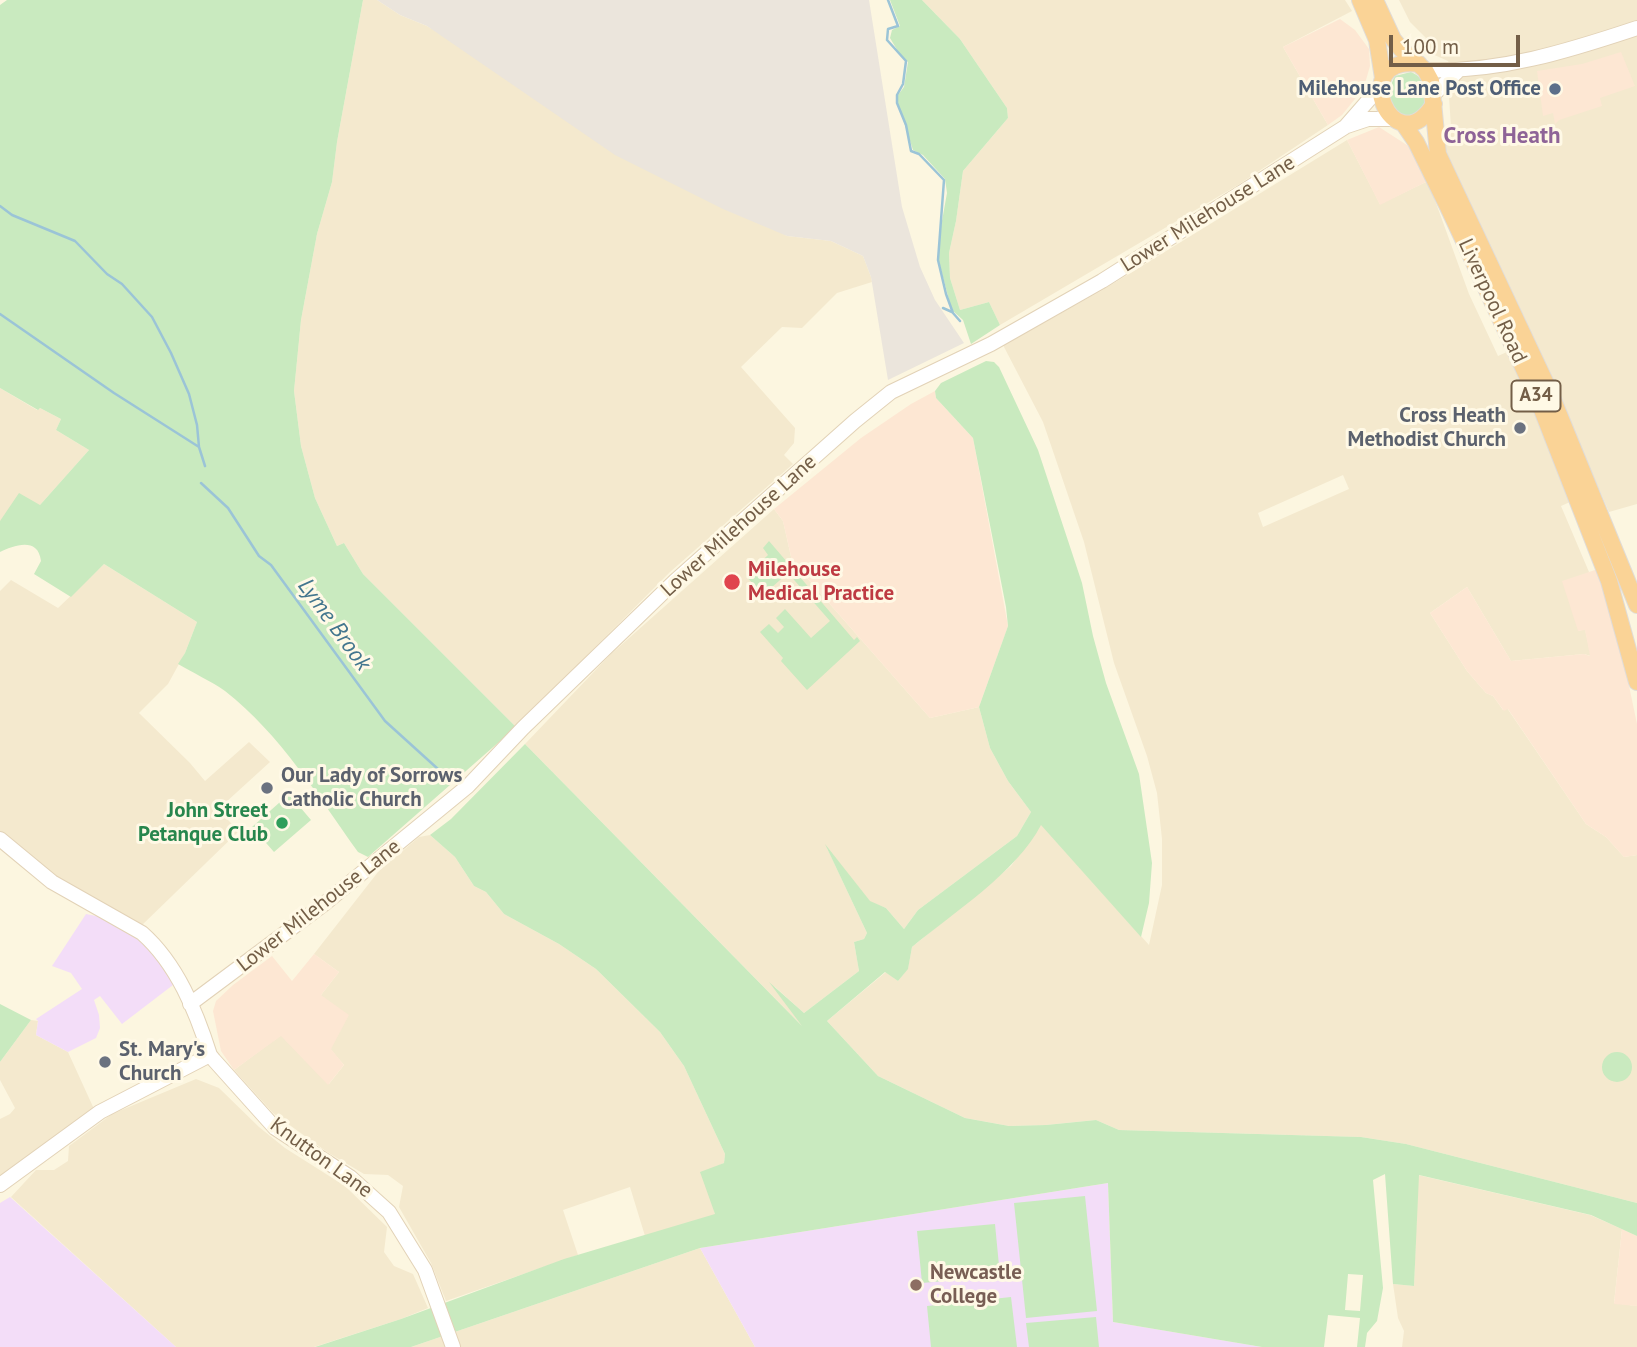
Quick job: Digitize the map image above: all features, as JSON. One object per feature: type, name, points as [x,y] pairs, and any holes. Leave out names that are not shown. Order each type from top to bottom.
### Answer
[{"type":"highway","points":[[1360,0],[1377,40],[1383,106],[1398,121],[1417,122],[1424,117],[1434,99],[1432,80],[1393,39],[1375,0]]},
{"type":"highway","points":[[1382,82],[1393,68],[1400,65],[1422,67]]},
{"type":"highway","name":"Liverpool Road","points":[[1434,99],[1438,154],[1549,390],[1637,605]]},
{"type":"highway","name":"Liverpool Road","points":[[1398,121],[1416,142],[1537,397],[1634,641],[1637,682]]},
{"type":"main road","points":[[1422,67],[1458,71],[1525,61],[1637,28]]},
{"type":"main road","points":[[1434,99],[1458,71]]},
{"type":"main road","name":"Lower Milehouse Lane","points":[[1345,127],[1382,82]]},
{"type":"main road","name":"Lower Milehouse Lane","points":[[191,1004],[294,928],[458,795],[675,581],[891,392],[984,347],[1067,302],[1345,127],[1368,119],[1398,121]]},
{"type":"main road","points":[[0,839],[33,868],[142,933],[154,943],[166,958],[191,1004],[209,1055],[100,1112],[0,1185]]},
{"type":"main road","name":"Knutton Lane","points":[[209,1055],[275,1128],[351,1177],[389,1212],[425,1270],[451,1342]]},
{"type":"shaded area","points":[[363,0],[377,0],[400,15],[427,26],[787,236],[831,241],[863,256],[871,277],[872,282],[837,293],[802,328],[782,327],[741,367],[795,428],[794,443],[784,455],[793,464],[670,572],[516,727],[363,574],[344,543],[337,546],[315,498],[301,446],[294,391],[301,320],[317,234],[332,182]]},
{"type":"shaded area","points":[[377,0],[869,0],[902,207],[920,267],[935,300],[964,343],[888,380],[871,277],[863,256],[831,241],[787,236],[723,209],[615,155],[427,26],[400,15]]},
{"type":"shaded area","points":[[922,0],[1345,0],[1352,11],[1283,47],[1328,125],[1238,185],[1000,325],[989,302],[960,310],[950,278],[949,253],[963,171],[1008,118],[1007,108],[960,39]]},
{"type":"shaded area","points":[[1399,0],[1637,0],[1637,504],[1609,512],[1526,321],[1445,150],[1444,131],[1451,128],[1449,96],[1457,84],[1448,61],[1421,49],[1426,38],[1410,22]]},
{"type":"shaded area","points":[[1340,19],[1355,30],[1369,49],[1370,66],[1359,94],[1342,115],[1328,125],[1283,47]]},
{"type":"shaded area","points":[[1621,52],[1635,86],[1600,98],[1602,106],[1559,120],[1555,124],[1553,113],[1543,116],[1537,71],[1582,64]]},
{"type":"shaded area","points":[[1379,127],[1410,147],[1428,181],[1380,205],[1347,140]]},
{"type":"shaded area","points":[[1347,140],[1380,204],[1428,181],[1469,294],[1498,356],[1509,351],[1570,502],[1561,506],[1589,572],[1579,631],[1585,629],[1591,656],[1584,654],[1511,661],[1467,587],[1430,613],[1467,671],[1486,693],[1493,696],[1503,710],[1507,708],[1586,824],[1606,837],[1624,857],[1637,855],[1637,1203],[1406,1144],[1361,1137],[1119,1130],[1096,1120],[1009,1126],[965,1118],[878,1076],[827,1021],[886,972],[898,981],[908,968],[912,947],[1011,866],[1041,824],[1149,945],[1162,885],[1162,839],[1157,793],[1147,756],[1114,663],[1084,542],[1043,422],[1003,345],[1101,291]],"holes":[[[1343,475],[1349,489],[1263,527],[1258,513]]]},
{"type":"shaded area","points":[[0,388],[37,410],[40,408],[61,419],[56,430],[89,450],[40,505],[0,521]]},
{"type":"shaded area","points":[[935,391],[936,398],[973,438],[1008,626],[979,707],[930,718],[792,561],[783,521],[774,509],[861,438]]},
{"type":"shaded area","points":[[774,509],[783,521],[792,561],[930,718],[979,707],[990,748],[1008,781],[1031,812],[1017,836],[918,910],[904,929],[886,908],[870,902],[827,848],[867,933],[864,939],[854,942],[859,971],[804,1013],[774,986],[809,1033],[525,744],[610,655]]},
{"type":"shaded area","points":[[104,564],[197,622],[185,653],[168,684],[139,713],[205,781],[249,742],[270,762],[225,803],[220,800],[214,806],[239,831],[140,927],[58,881],[0,833],[0,591],[11,580],[58,608]]},
{"type":"shaded area","points":[[1598,569],[1623,657],[1637,724],[1637,855],[1624,857],[1606,837],[1586,824],[1508,709],[1504,711],[1493,696],[1486,693],[1467,671],[1430,613],[1467,587],[1511,661],[1584,654],[1590,656],[1585,630],[1578,631],[1562,581]]},
{"type":"shaded area","points":[[430,835],[455,857],[474,886],[486,892],[504,914],[559,944],[596,969],[660,1032],[684,1066],[725,1154],[724,1163],[713,1168],[715,1215],[645,1236],[630,1187],[563,1210],[578,1255],[446,1301],[431,1263],[399,1207],[403,1186],[388,1175],[364,1174],[327,1152],[273,1113],[234,1070],[281,1035],[329,1084],[344,1065],[331,1050],[321,995],[339,972],[314,954],[378,872],[419,837]]},
{"type":"shaded area","points":[[86,914],[106,918],[142,942],[162,962],[173,985],[122,1024],[100,996],[94,1000],[100,1028],[96,1038],[68,1052],[36,1035],[36,1019],[82,989],[71,973],[52,966]]},
{"type":"shaded area","points":[[314,954],[339,972],[321,995],[349,1015],[331,1049],[344,1065],[328,1085],[281,1036],[234,1070],[221,1051],[213,1011],[216,1001],[272,956],[292,981]]},
{"type":"shaded area","points":[[31,1020],[38,1021],[36,1035],[68,1052],[94,1109],[0,1176],[0,1119],[15,1108],[0,1080],[0,1062]]},
{"type":"shaded area","points":[[196,1079],[219,1088],[285,1148],[345,1186],[387,1227],[384,1252],[394,1266],[413,1274],[428,1308],[314,1347],[176,1347],[11,1197],[36,1170],[54,1170],[68,1161],[69,1146],[112,1114]]},
{"type":"shaded area","points":[[1418,1175],[1590,1215],[1622,1229],[1614,1303],[1637,1306],[1637,1347],[1402,1347],[1404,1331],[1398,1318],[1393,1284],[1414,1286]]},
{"type":"shaded area","name":"Newcastle College","points":[[1108,1183],[1113,1322],[1262,1347],[755,1347],[700,1248]]},
{"type":"shaded area","points":[[10,1197],[176,1347],[0,1347],[0,1203]]},
{"type":"shaded area","points":[[1622,1229],[1637,1236],[1637,1306],[1614,1304]]},
{"type":"shaded area","points":[[700,1248],[755,1347],[411,1347]]},
{"type":"green space","points":[[7,0],[363,0],[332,182],[317,234],[301,320],[294,391],[301,446],[315,498],[337,546],[344,543],[363,574],[516,727],[368,857],[358,852],[297,767],[263,726],[225,691],[178,664],[197,622],[104,564],[71,597],[34,574],[41,561],[35,548],[24,545],[0,552],[0,521],[19,493],[40,505],[89,450],[56,430],[61,419],[40,408],[38,410],[0,388],[0,5]]},
{"type":"green space","points":[[890,0],[922,0],[960,39],[1007,108],[1008,118],[963,171],[949,253],[950,278],[960,310],[989,302],[1000,325],[971,344],[963,320],[953,311],[938,258],[947,193],[945,179],[923,155],[913,150],[898,104],[908,62],[890,38],[892,30],[900,26]]},
{"type":"green space","points":[[1411,72],[1421,79],[1425,100],[1421,112],[1404,116],[1398,114],[1391,104],[1391,86],[1395,76]]},
{"type":"green space","points":[[986,361],[994,362],[999,367],[1038,450],[1082,583],[1106,683],[1139,774],[1152,863],[1149,903],[1141,937],[1041,825],[1030,842],[1000,875],[912,947],[908,969],[898,981],[885,972],[827,1021],[878,1076],[965,1118],[1009,1126],[1096,1120],[1119,1130],[1361,1137],[1406,1144],[1637,1203],[1637,1236],[1591,1215],[1419,1175],[1414,1286],[1393,1284],[1385,1174],[1373,1180],[1383,1288],[1377,1321],[1367,1333],[1365,1347],[1357,1347],[1360,1318],[1328,1315],[1324,1347],[1262,1347],[1113,1322],[1108,1183],[700,1248],[411,1347],[315,1347],[401,1319],[564,1259],[715,1214],[700,1172],[724,1163],[725,1154],[684,1066],[660,1032],[596,969],[559,944],[504,914],[486,892],[474,886],[455,857],[430,835],[451,819],[525,744],[802,1026],[769,982],[804,1013],[859,971],[854,942],[864,939],[867,933],[825,844],[870,901],[886,908],[904,929],[918,910],[1017,836],[1031,812],[1008,781],[990,748],[979,707],[1008,626],[1006,607],[973,438],[936,398],[935,391],[941,383]],"holes":[[[1348,1274],[1363,1275],[1360,1311],[1345,1310]]]},
{"type":"green space","points":[[769,541],[854,640],[857,637],[860,641],[807,690],[760,632],[769,624],[778,633],[784,627],[776,618],[785,609],[811,638],[830,621],[788,573],[763,595],[746,576],[768,555],[763,548]]},
{"type":"green space","name":"John Street Petanque Club","points":[[289,794],[311,820],[274,852],[252,827]]},
{"type":"green space","points":[[0,1004],[31,1020],[0,1062]]},
{"type":"green space","points":[[1617,1052],[1628,1056],[1632,1067],[1628,1078],[1617,1082],[1606,1078],[1602,1067],[1606,1056]]},
{"type":"green space","points":[[1085,1196],[1097,1311],[1026,1318],[1014,1203]]},
{"type":"green space","points":[[995,1224],[1000,1276],[922,1283],[917,1231]]},
{"type":"green space","points":[[1011,1297],[1017,1347],[931,1347],[927,1306]]},
{"type":"green space","points":[[1096,1317],[1099,1347],[1029,1347],[1026,1323]]},
{"type":"waterway","points":[[888,0],[898,26],[888,29],[887,40],[906,61],[897,103],[906,125],[911,151],[919,154],[944,180],[938,260],[946,294],[953,313],[960,321]]},
{"type":"waterway","points":[[0,206],[12,215],[75,241],[107,274],[122,284],[152,317],[189,394],[197,425],[199,447]]},
{"type":"waterway","name":"Lyme Brook","points":[[943,308],[952,312]]},
{"type":"waterway","name":"Lyme Brook","points":[[0,314],[114,393],[199,447],[205,466]]},
{"type":"waterway","name":"Lyme Brook","points":[[201,483],[228,508],[259,556],[271,565],[385,721],[449,779]]},
{"type":"place","name":"Milehouse Lane Post Office","points":[[1555,89]]},
{"type":"place","name":"Cross Heath Methodist Church","points":[[1520,428]]},
{"type":"place","name":"Milehouse Medical Practice","points":[[732,582]]},
{"type":"place","name":"Our Lady of Sorrows Catholic Church","points":[[267,788]]},
{"type":"place","name":"John Street Petanque Club","points":[[282,823]]},
{"type":"place","name":"St. Mary's Church","points":[[105,1062]]},
{"type":"place","name":"Newcastle College","points":[[916,1285]]},
{"type":"district","name":"Cross Heath","points":[[1502,136]]}]
